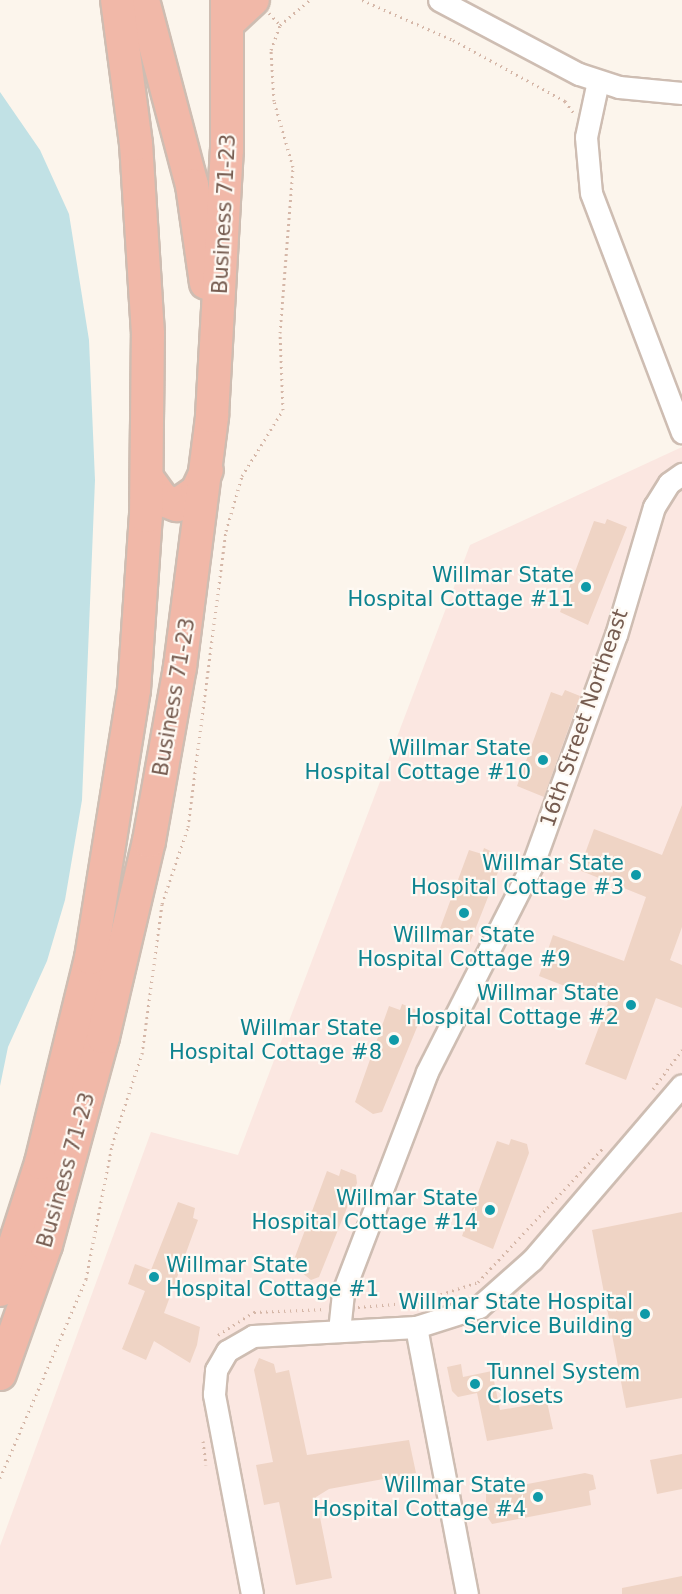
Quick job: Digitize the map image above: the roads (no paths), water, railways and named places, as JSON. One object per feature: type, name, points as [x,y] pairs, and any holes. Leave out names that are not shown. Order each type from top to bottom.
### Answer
[{"type":"highway","name":"Business 71-23","points":[[0,1290],[68,1058],[108,870],[134,690],[147,478],[145,265],[117,0]]},
{"type":"highway","points":[[143,0],[198,212],[209,314],[212,416]]},
{"type":"highway","points":[[227,11],[253,0]]},
{"type":"highway","name":"Business 71-23","points":[[0,1374],[46,1245],[130,930],[176,689],[208,467],[212,416],[226,195],[227,11]]},
{"type":"highway","points":[[147,478],[163,500],[177,505],[197,491],[208,467]]},
{"type":"street","points":[[439,0],[531,53],[598,81],[682,93]]},
{"type":"street","points":[[598,81],[586,137],[591,193],[682,432]]},
{"type":"street","name":"16th Street Northeast","points":[[339,1331],[339,1308],[441,1037],[534,861],[616,635],[654,507],[682,474]]},
{"type":"street","points":[[252,1594],[216,1408],[216,1370],[234,1344],[253,1336],[416,1327],[479,1307],[508,1284],[682,1085]]},
{"type":"street","points":[[416,1327],[467,1594]]},
{"type":"water","points":[[0,92],[40,150],[69,214],[89,340],[95,480],[82,800],[65,900],[47,961],[8,1047],[0,1086]]},
{"type":"place","name":"Willmar State Hospital Cottage #11","points":[[586,587]]},
{"type":"place","name":"Willmar State Hospital Cottage #10","points":[[543,760]]},
{"type":"place","name":"Willmar State Hospital Cottage #3","points":[[636,875]]},
{"type":"place","name":"Willmar State Hospital Cottage #9","points":[[464,913]]},
{"type":"place","name":"Willmar State Hospital Cottage #2","points":[[631,1005]]},
{"type":"place","name":"Willmar State Hospital Cottage #8","points":[[394,1040]]},
{"type":"place","name":"Willmar State Hospital Cottage #14","points":[[490,1210]]},
{"type":"place","name":"Willmar State Hospital Cottage #1","points":[[154,1277]]},
{"type":"place","name":"Willmar State Hospital Service Building","points":[[645,1314]]},
{"type":"place","name":"Tunnel System Closets","points":[[475,1384]]},
{"type":"place","name":"Willmar State Hospital Cottage #4","points":[[538,1497]]}]
